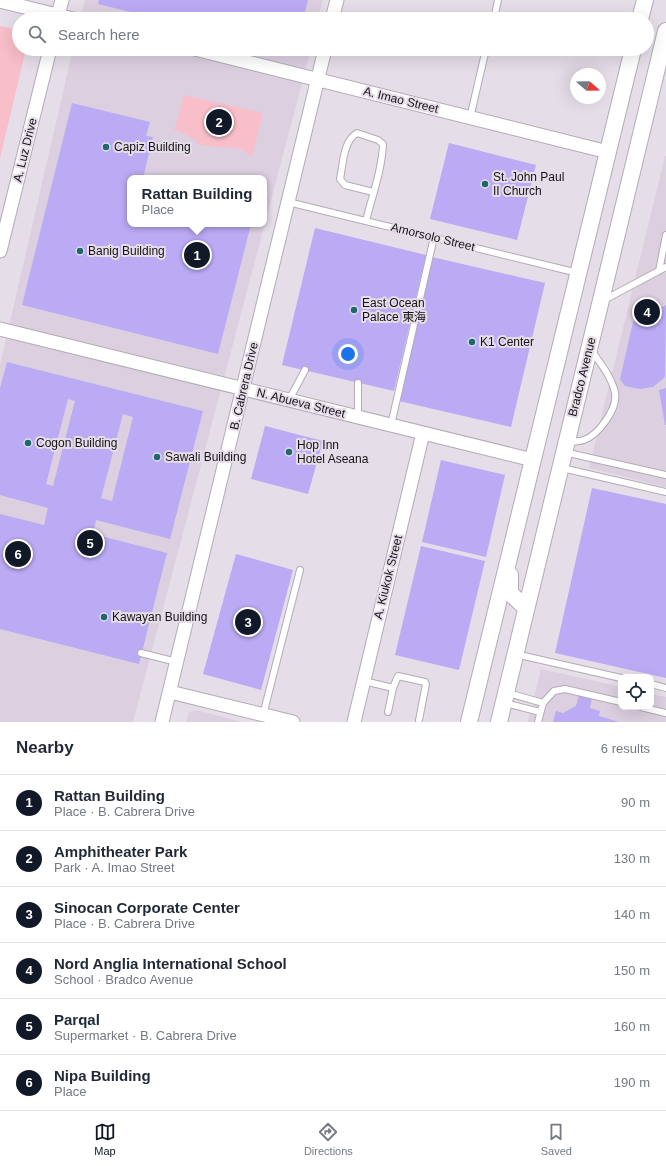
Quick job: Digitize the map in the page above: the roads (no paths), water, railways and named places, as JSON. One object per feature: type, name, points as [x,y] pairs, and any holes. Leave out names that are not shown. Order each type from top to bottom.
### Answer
[{"type":"street","points":[[58,12],[62,0]]},
{"type":"street","points":[[334,12],[337,0]]},
{"type":"street","points":[[642,12],[645,0]]},
{"type":"street","points":[[0,1],[39,12]]},
{"type":"street","name":"Bradco Avenue","points":[[499,722],[666,31]]},
{"type":"street","name":"A. Luz Drive","points":[[0,251],[48,56]]},
{"type":"street","name":"A. Imao Street","points":[[222,56],[608,152]]},
{"type":"street","name":"B. Cabrera Drive","points":[[162,722],[323,56]]},
{"type":"street","points":[[469,722],[631,56]]},
{"type":"street","name":"N. Abueva Street","points":[[0,329],[533,460]]},
{"type":"street","name":"A. Kiukok Street","points":[[354,722],[423,433]]},
{"type":"street","points":[[510,555],[510,593],[526,608]]},
{"type":"street","points":[[170,692],[267,718],[293,722]]},
{"type":"lane","points":[[495,12],[498,0]]},
{"type":"lane","points":[[470,118],[484,56]]},
{"type":"lane","points":[[366,221],[373,192],[384,144],[378,140],[357,133],[351,137],[347,144],[340,179],[345,185],[373,192]]},
{"type":"lane","name":"Amorsolo Street","points":[[288,202],[579,273]]},
{"type":"lane","points":[[659,271],[666,235]]},
{"type":"lane","points":[[391,425],[434,238]]},
{"type":"lane","points":[[601,301],[666,267]]},
{"type":"lane","points":[[566,447],[599,431],[610,413],[616,395],[605,370],[589,348]]},
{"type":"lane","points":[[289,400],[305,370]]},
{"type":"lane","points":[[358,383],[358,417]]},
{"type":"lane","points":[[566,447],[666,475]]},
{"type":"lane","points":[[560,468],[666,492]]},
{"type":"lane","points":[[267,718],[300,570]]},
{"type":"lane","points":[[141,653],[177,662]]},
{"type":"lane","points":[[515,654],[618,677]]},
{"type":"lane","points":[[388,712],[393,688],[398,676],[425,682],[426,684],[418,720]]},
{"type":"lane","points":[[364,681],[393,688]]},
{"type":"lane","points":[[654,685],[666,688]]},
{"type":"lane","points":[[538,722],[543,703],[554,690],[565,689],[618,701]]},
{"type":"lane","points":[[504,698],[543,703]]},
{"type":"lane","points":[[504,698],[540,712]]},
{"type":"lane","points":[[654,710],[666,713]]},
{"type":"place","name":"Amphitheater Park","points":[[219,122]]},
{"type":"place","name":"Capiz Building","points":[[106,147]]},
{"type":"place","name":"St. John Paul II Church","points":[[485,184]]},
{"type":"place","name":"Banig Building","points":[[80,251]]},
{"type":"place","name":"Rattan Building","points":[[197,255]]},
{"type":"place","name":"East Ocean Palace 東海","points":[[354,310]]},
{"type":"place","name":"Nord Anglia International School","points":[[647,312]]},
{"type":"place","name":"K1 Center","points":[[472,342]]},
{"type":"place","name":"Cogon Building","points":[[28,443]]},
{"type":"place","name":"Hop Inn Hotel Aseana","points":[[289,452]]},
{"type":"place","name":"Sawali Building","points":[[157,457]]},
{"type":"place","name":"Parqal","points":[[90,543]]},
{"type":"place","name":"Nipa Building","points":[[18,554]]},
{"type":"place","name":"Kawayan Building","points":[[104,617]]},
{"type":"place","name":"Sinocan Corporate Center","points":[[248,622]]}]
